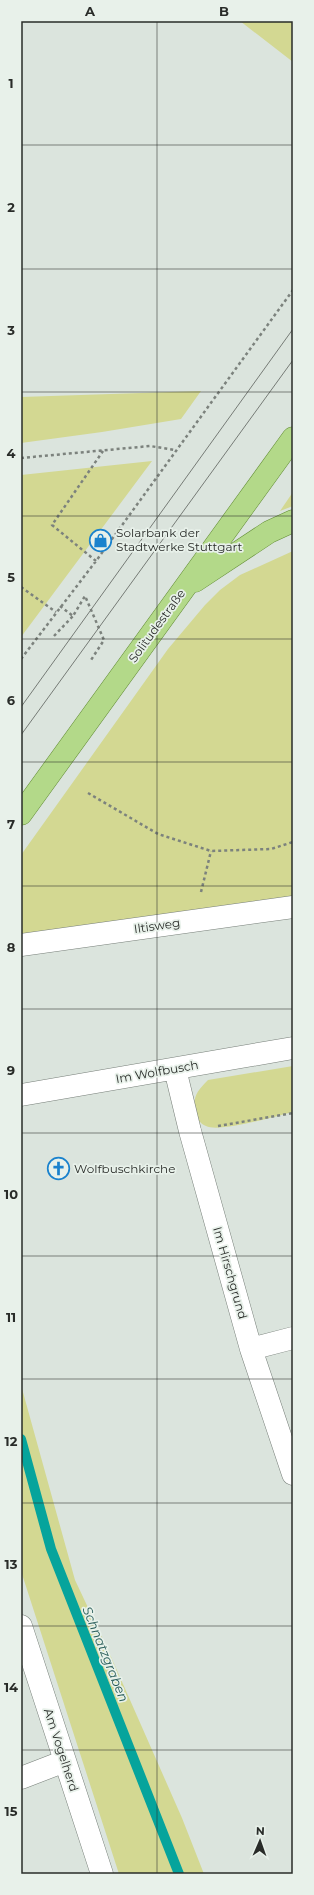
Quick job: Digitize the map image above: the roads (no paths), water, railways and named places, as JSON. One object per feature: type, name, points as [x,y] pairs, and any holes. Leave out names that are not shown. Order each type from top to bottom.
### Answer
[{"type":"main road","name":"Solitudestraße","points":[[21,814],[293,438]]},
{"type":"main road","points":[[183,590],[269,532],[293,521]]},
{"type":"street","name":"Iltisweg","points":[[21,944],[293,907]]},
{"type":"street","name":"Im Wolfbusch","points":[[21,1095],[293,1048]]},
{"type":"street","name":"Im Hirschgrund","points":[[175,1069],[190,1131],[252,1349],[293,1474]]},
{"type":"street","points":[[252,1349],[293,1338]]},
{"type":"street","name":"Am Vogelherd","points":[[21,1626],[102,1874]]},
{"type":"street","points":[[21,1778],[65,1761]]},
{"type":"waterway","name":"Schnatzgraben","points":[[21,1439],[51,1549],[179,1874]]},
{"type":"tram line","points":[[21,707],[293,329]]},
{"type":"tram line","points":[[21,735],[293,360]]},
{"type":"place","name":"Solarbank der Stadtwerke Stuttgart","points":[[100,540]]},
{"type":"place","name":"Wolfbuschkirche","points":[[58,1169]]}]
